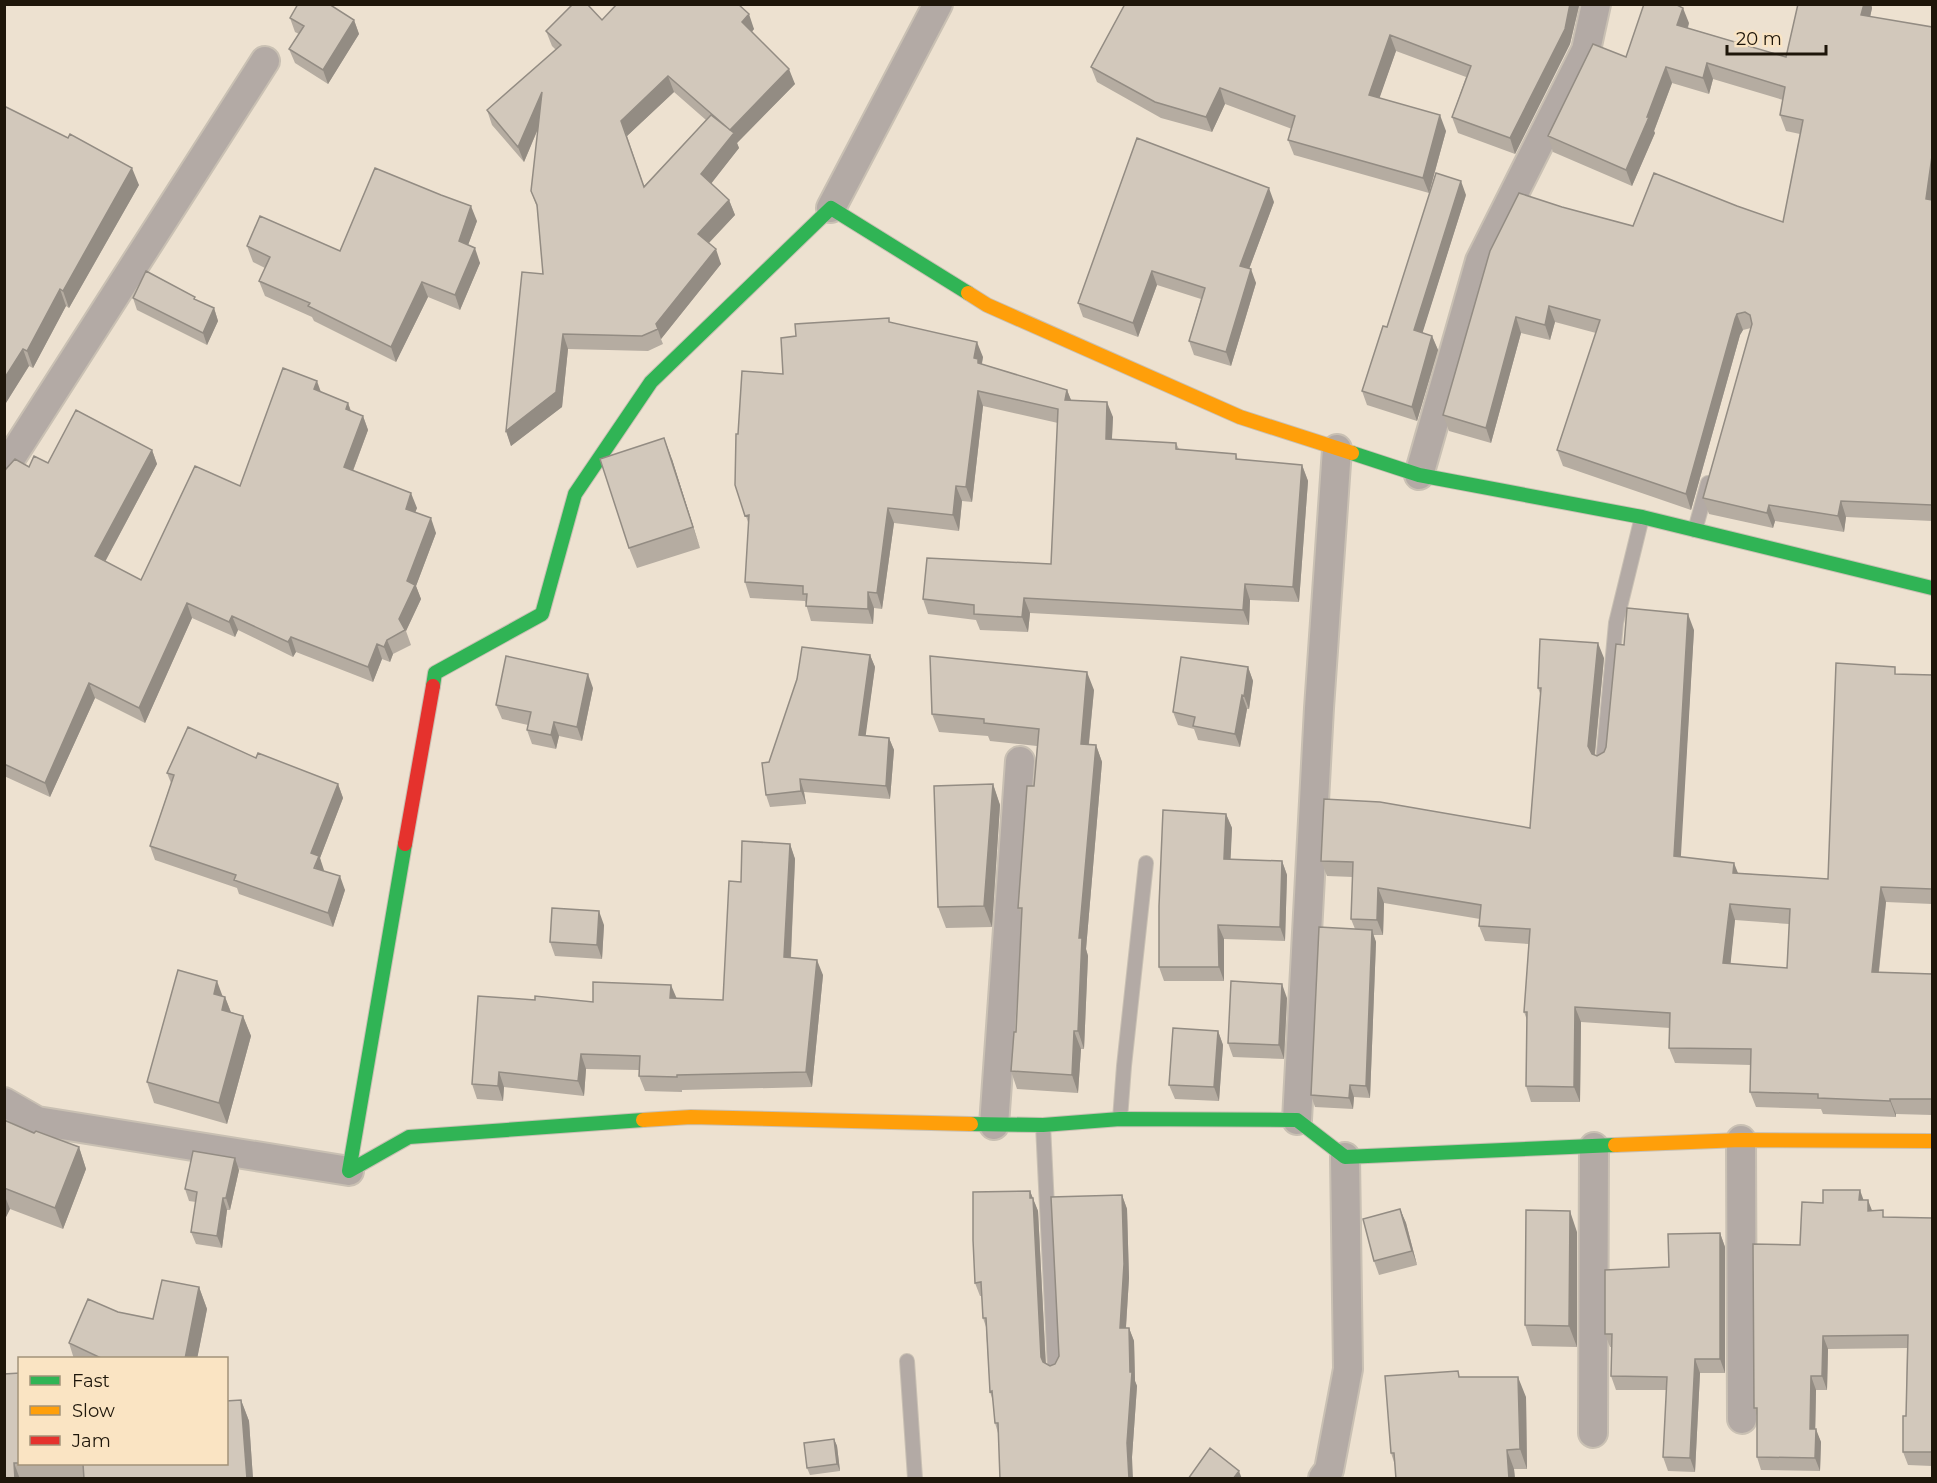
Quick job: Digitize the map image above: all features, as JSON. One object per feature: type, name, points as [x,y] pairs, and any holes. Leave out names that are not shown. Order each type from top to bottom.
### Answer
[{"type":"street","points":[[349,1171],[435,673],[542,614],[575,494],[651,382],[831,208],[938,4]]},
{"type":"street","points":[[1419,475],[1480,261],[1586,50],[1596,4]]},
{"type":"street","points":[[4,469],[265,61]]},
{"type":"street","points":[[831,208],[987,305],[1240,417],[1419,475],[1642,517],[1932,588]]},
{"type":"street","points":[[1297,1120],[1319,708],[1337,448]]},
{"type":"street","points":[[994,1125],[1020,761]]},
{"type":"street","points":[[4,1102],[37,1121],[349,1171],[409,1137],[691,1117],[994,1125],[1043,1125],[1120,1119],[1297,1120],[1344,1157],[1741,1140],[1932,1141]]},
{"type":"street","points":[[1741,1140],[1742,1419]]},
{"type":"street","points":[[1593,1433],[1594,1147]]},
{"type":"street","points":[[1323,1479],[1329,1470],[1348,1369],[1344,1157]]},
{"type":"lane","points":[[1695,530],[1711,473]]},
{"type":"lane","points":[[1603,762],[1616,623],[1642,517]]},
{"type":"lane","points":[[1120,1119],[1146,863]]},
{"type":"lane","points":[[1043,1125],[1055,1370]]},
{"type":"lane","points":[[907,1361],[915,1479]]},
{"type":"building","points":[[298,4],[329,4],[354,20],[323,70],[289,49],[304,26],[290,18]]},
{"type":"building","points":[[573,4],[587,4],[602,20],[617,4],[738,4],[749,14],[742,22],[789,69],[730,130],[734,133],[701,174],[729,200],[698,234],[716,249],[656,324],[658,329],[642,336],[563,334],[556,392],[506,431],[522,272],[543,274],[537,205],[531,191],[542,92],[518,147],[487,110],[561,45],[546,31]],"holes":[[[668,76],[729,129],[711,115],[644,187],[621,121]]]},
{"type":"building","points":[[1125,4],[1570,4],[1565,29],[1510,138],[1452,117],[1471,66],[1390,35],[1369,95],[1440,115],[1423,178],[1288,140],[1295,116],[1220,88],[1206,117],[1155,102],[1091,67]]},
{"type":"building","points":[[1644,4],[1675,4],[1683,8],[1677,25],[1786,57],[1798,4],[1864,4],[1861,15],[1932,27],[1932,156],[1926,199],[1932,200],[1932,505],[1841,501],[1838,516],[1769,505],[1767,513],[1703,498],[1752,324],[1750,315],[1745,312],[1737,314],[1735,319],[1686,494],[1557,450],[1600,320],[1549,306],[1545,325],[1516,317],[1486,428],[1443,415],[1490,251],[1519,193],[1633,226],[1654,173],[1783,222],[1803,120],[1780,115],[1785,87],[1707,63],[1703,78],[1666,67],[1647,117],[1649,117],[1626,170],[1548,136],[1593,44],[1626,57]]},
{"type":"building","points":[[4,106],[68,138],[70,134],[132,168],[63,291],[60,289],[27,351],[23,349],[4,379]]},
{"type":"building","points":[[1137,138],[1269,188],[1240,266],[1251,269],[1226,352],[1189,341],[1205,288],[1152,271],[1133,323],[1078,303]]},
{"type":"building","points":[[375,168],[471,206],[459,241],[475,248],[455,295],[422,282],[391,347],[308,306],[310,303],[259,281],[270,257],[247,246],[260,216],[340,251]]},
{"type":"building","points":[[1436,173],[1461,181],[1414,330],[1432,336],[1412,407],[1362,391],[1383,326],[1387,327]]},
{"type":"building","points":[[146,271],[214,308],[203,333],[133,298]]},
{"type":"building","points":[[889,318],[889,322],[977,342],[974,358],[978,359],[978,363],[1067,390],[1065,400],[1107,402],[1106,439],[1176,443],[1176,449],[1236,454],[1236,459],[1302,465],[1293,587],[1245,584],[1243,610],[1024,598],[1022,617],[974,614],[974,605],[923,599],[927,558],[1051,564],[1058,409],[978,391],[966,487],[956,486],[953,515],[888,508],[877,593],[868,592],[868,609],[806,606],[807,594],[803,594],[803,586],[745,582],[749,515],[745,516],[735,485],[736,434],[738,434],[742,371],[783,374],[781,338],[796,336],[795,324]]},
{"type":"building","points":[[283,368],[317,381],[314,389],[348,403],[346,409],[363,416],[344,467],[411,493],[406,509],[431,518],[407,581],[415,585],[399,619],[405,630],[387,640],[384,647],[377,644],[368,667],[291,637],[288,642],[232,616],[229,622],[187,603],[139,708],[89,683],[45,783],[4,764],[4,472],[6,469],[15,459],[29,467],[34,456],[48,463],[76,410],[152,450],[95,556],[141,580],[195,466],[240,486]]},
{"type":"building","points":[[664,438],[693,527],[629,548],[600,459]]},
{"type":"building","points":[[1627,608],[1688,614],[1674,856],[1734,863],[1733,873],[1828,879],[1836,663],[1895,667],[1895,674],[1932,675],[1932,889],[1881,887],[1872,972],[1932,974],[1932,1099],[1890,1099],[1890,1101],[1818,1098],[1818,1094],[1750,1092],[1751,1049],[1669,1048],[1670,1013],[1575,1007],[1574,1087],[1526,1086],[1527,1012],[1524,1012],[1530,929],[1479,926],[1481,905],[1378,888],[1377,920],[1351,919],[1353,862],[1321,861],[1324,799],[1380,802],[1530,828],[1541,688],[1538,688],[1540,639],[1598,643],[1588,746],[1592,754],[1597,756],[1604,752],[1606,747],[1616,644],[1624,645]],"holes":[[[1730,904],[1790,909],[1787,968],[1723,963]]]},
{"type":"building","points":[[802,647],[870,655],[859,735],[889,738],[886,786],[800,779],[801,791],[766,795],[762,763],[769,762],[797,679]]},
{"type":"building","points":[[506,656],[588,674],[577,727],[554,722],[551,735],[527,730],[531,712],[496,705]]},
{"type":"building","points":[[930,656],[1087,672],[1081,744],[1096,745],[1079,938],[1082,938],[1078,1031],[1074,1031],[1072,1075],[1011,1071],[1014,1032],[1016,1032],[1022,908],[1018,908],[1027,786],[1034,786],[1039,729],[984,723],[984,719],[932,714]]},
{"type":"building","points":[[1181,657],[1248,667],[1235,734],[1193,726],[1195,717],[1173,712]]},
{"type":"building","points":[[188,727],[256,758],[258,753],[338,784],[311,853],[319,856],[314,868],[340,876],[328,913],[234,880],[236,875],[150,846],[174,775],[167,773]]},
{"type":"building","points":[[993,784],[984,906],[938,907],[934,786]]},
{"type":"building","points":[[1163,810],[1226,814],[1224,859],[1282,861],[1280,927],[1218,925],[1219,967],[1159,967]]},
{"type":"building","points":[[742,841],[790,844],[784,957],[817,960],[806,1072],[677,1075],[677,1077],[639,1076],[640,1056],[581,1054],[578,1081],[499,1072],[498,1086],[472,1084],[478,996],[535,1000],[535,996],[593,1002],[593,982],[671,985],[670,998],[723,1000],[729,881],[741,882]]},
{"type":"building","points":[[552,908],[599,911],[597,945],[550,942]]},
{"type":"building","points":[[1319,927],[1372,930],[1366,1086],[1350,1085],[1349,1098],[1311,1095]]},
{"type":"building","points":[[178,970],[217,981],[214,994],[225,997],[222,1010],[243,1016],[219,1103],[147,1082]]},
{"type":"building","points":[[1231,981],[1282,984],[1279,1045],[1228,1043]]},
{"type":"building","points":[[1173,1028],[1218,1031],[1214,1087],[1169,1085]]},
{"type":"building","points":[[4,1120],[34,1133],[36,1131],[79,1147],[55,1208],[4,1188]]},
{"type":"building","points":[[193,1151],[235,1158],[226,1198],[223,1198],[217,1236],[191,1232],[197,1192],[185,1189]]},
{"type":"building","points":[[1823,1190],[1860,1190],[1859,1200],[1868,1200],[1868,1211],[1883,1210],[1883,1217],[1932,1218],[1932,1452],[1903,1452],[1908,1335],[1823,1336],[1822,1376],[1811,1376],[1810,1429],[1816,1429],[1815,1458],[1757,1457],[1757,1408],[1754,1408],[1753,1244],[1800,1245],[1802,1202],[1823,1203]]},
{"type":"building","points":[[1030,1191],[1030,1198],[1033,1198],[1041,1357],[1043,1362],[1050,1366],[1055,1364],[1059,1356],[1051,1197],[1122,1195],[1124,1264],[1120,1328],[1129,1328],[1130,1372],[1132,1372],[1127,1443],[1129,1479],[1000,1479],[998,1423],[995,1423],[992,1391],[990,1392],[986,1318],[983,1318],[981,1282],[975,1283],[973,1192]]},
{"type":"building","points":[[1400,1209],[1412,1251],[1374,1261],[1363,1219]]},
{"type":"building","points":[[1526,1210],[1570,1211],[1569,1326],[1525,1325]]},
{"type":"building","points":[[1720,1233],[1720,1359],[1695,1359],[1690,1458],[1663,1457],[1667,1377],[1611,1376],[1612,1334],[1605,1334],[1605,1270],[1669,1267],[1668,1234]]},
{"type":"building","points":[[162,1280],[199,1287],[185,1357],[99,1357],[69,1343],[88,1299],[118,1312],[153,1319]]},
{"type":"building","points":[[1458,1371],[1459,1377],[1518,1377],[1520,1449],[1507,1450],[1509,1479],[1396,1479],[1394,1453],[1391,1453],[1385,1376]]},
{"type":"building","points":[[18,1373],[18,1463],[14,1463],[15,1479],[4,1479],[4,1374]]},
{"type":"building","points":[[241,1400],[247,1479],[84,1479],[83,1465],[228,1465],[228,1401]]},
{"type":"building","points":[[834,1439],[837,1464],[807,1468],[804,1443]]},
{"type":"building","points":[[1210,1448],[1239,1471],[1233,1479],[1188,1479]]},
{"type":"traffic: fast","points":[[433,686],[435,673],[542,614],[575,494],[651,382],[831,208],[968,293]]},
{"type":"traffic: fast","points":[[1352,453],[1419,475],[1642,517],[1932,588]]},
{"type":"traffic: fast","points":[[405,844],[349,1171],[409,1137],[643,1120]]},
{"type":"traffic: fast","points":[[971,1124],[1043,1125],[1120,1119],[1297,1120],[1345,1157],[1615,1145]]},
{"type":"traffic: slow","points":[[968,293],[987,305],[1240,417],[1352,453]]},
{"type":"traffic: slow","points":[[643,1120],[691,1117],[971,1124]]},
{"type":"traffic: slow","points":[[1615,1145],[1741,1140],[1932,1141]]},
{"type":"traffic: jam","points":[[405,844],[433,686]]}]
